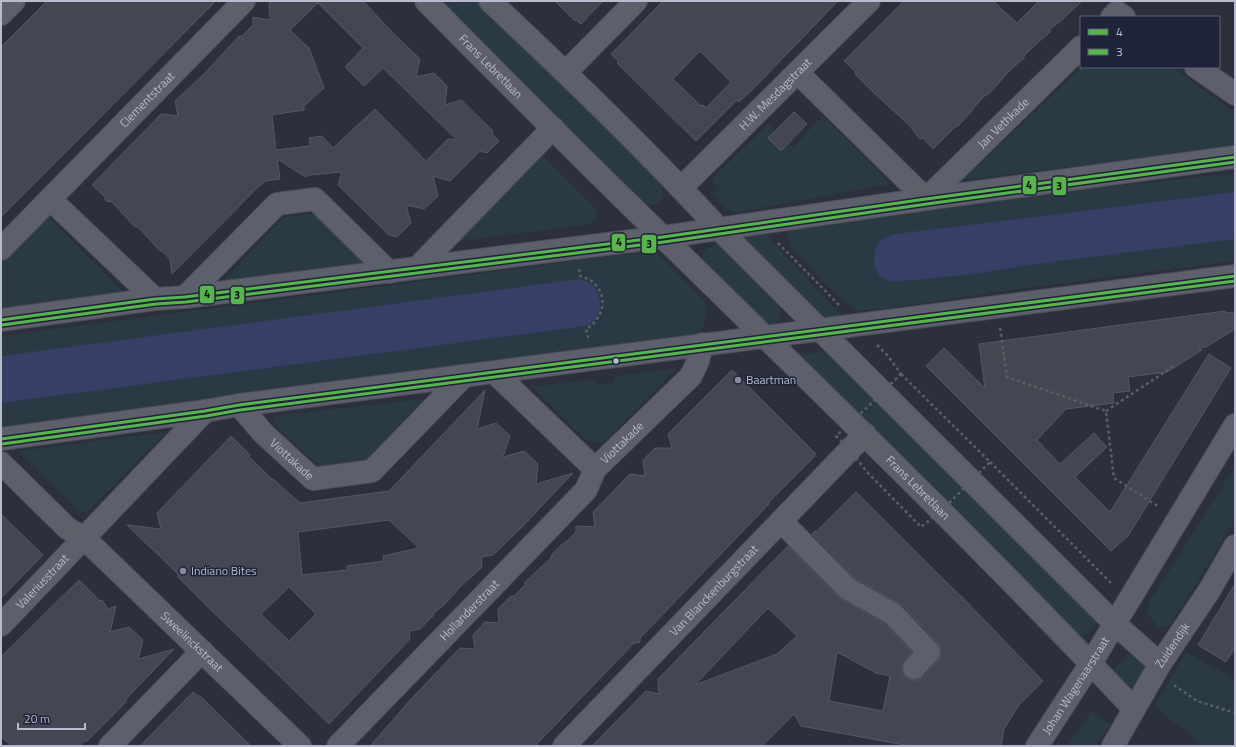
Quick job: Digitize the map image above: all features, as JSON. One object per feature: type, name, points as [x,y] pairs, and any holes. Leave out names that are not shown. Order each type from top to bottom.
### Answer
[{"type":"street","points":[[1,14],[14,1]]},
{"type":"street","name":"Clementstraat","points":[[50,199],[244,1]]},
{"type":"street","name":"Frans Lebretlaan","points":[[426,1],[663,237],[865,434],[1091,663],[1134,709]]},
{"type":"street","points":[[490,1],[566,72],[681,188],[719,229],[1114,623],[1157,668]]},
{"type":"street","points":[[566,72],[636,1]]},
{"type":"street","name":"H.W. Mesdagstraat","points":[[681,188],[869,1]]},
{"type":"street","points":[[1113,16],[1117,12],[1123,16]]},
{"type":"street","name":"Jan Vethkade","points":[[926,199],[1080,48]]},
{"type":"street","points":[[1197,68],[1235,94]]},
{"type":"street","points":[[798,73],[926,199]]},
{"type":"street","points":[[418,267],[553,128]]},
{"type":"street","points":[[1,320],[154,299],[185,297],[663,237],[926,199],[1235,157]]},
{"type":"street","points":[[1,249],[50,199],[154,299]]},
{"type":"street","points":[[185,297],[277,204],[315,199],[389,272]]},
{"type":"street","points":[[1,439],[239,405],[1235,276]]},
{"type":"street","name":"Viottakade","points":[[494,372],[595,469],[691,376],[698,361],[702,344]]},
{"type":"street","name":"Viottakade","points":[[239,405],[263,433],[313,479],[372,471],[464,376]]},
{"type":"street","points":[[3,465],[67,528],[84,538],[205,411]]},
{"type":"street","points":[[1114,623],[1235,425]]},
{"type":"street","name":"Van Blanckenburgstraat","points":[[564,746],[865,434]]},
{"type":"street","name":"Hollanderstraat","points":[[338,746],[586,490],[595,469]]},
{"type":"street","points":[[781,522],[847,588],[893,614],[929,652],[914,668]]},
{"type":"street","name":"Valeriusstraat","points":[[1,625],[84,538]]},
{"type":"street","name":"Sweelinckstraat","points":[[84,538],[300,746]]},
{"type":"street","name":"Zuidendijk","points":[[1113,746],[1157,668],[1209,590],[1235,546]]},
{"type":"street","name":"Johan Wagenaarstraat","points":[[1037,746],[1091,663],[1114,623]]},
{"type":"street","points":[[110,746],[202,651]]},
{"type":"path","points":[[762,222],[764,229],[888,356],[901,374]]},
{"type":"path","points":[[576,248],[580,276],[594,283],[598,289],[602,302],[602,309],[597,320],[586,329],[591,360]]},
{"type":"path","points":[[999,322],[1007,377],[1106,411]]},
{"type":"path","points":[[1106,411],[1174,366]]},
{"type":"path","points":[[1106,411],[1114,478],[1159,507]]},
{"type":"path","points":[[990,462],[1129,600]]},
{"type":"path","points":[[1157,668],[1197,700],[1235,713]]},
{"type":"shaded area","points":[[438,1],[481,1],[663,184],[663,198],[656,204],[644,205]]},
{"type":"shaded area","points":[[1081,68],[1174,68],[1235,113],[1235,147],[963,180]]},
{"type":"shaded area","points":[[823,116],[891,184],[733,213],[711,195],[719,188],[711,180],[768,124],[793,147]]},
{"type":"shaded area","points":[[541,154],[597,210],[596,220],[591,224],[462,241],[459,237]]},
{"type":"shaded area","points":[[1235,173],[1235,192],[894,234],[893,282],[968,275],[1035,264],[1235,239],[1235,261],[1024,288],[890,308],[857,311],[842,300],[789,246],[787,230],[1047,194]]},
{"type":"shaded area","points":[[316,213],[366,265],[222,283],[283,217]]},
{"type":"shaded area","points":[[48,216],[127,296],[1,311],[1,264]]},
{"type":"shaded area","points":[[760,228],[845,319],[824,318],[744,238],[745,231]]},
{"type":"shaded area","points":[[718,245],[780,306],[781,318],[774,324],[766,327],[701,263],[702,256],[707,248]]},
{"type":"shaded area","points":[[657,253],[707,304],[704,325],[702,329],[694,334],[678,339],[1,428],[1,403],[586,326],[597,318],[600,303],[594,286],[588,281],[579,279],[1,356],[1,336],[613,256]]},
{"type":"shaded area","points":[[827,351],[1096,616],[1096,624],[1089,633],[1081,636],[1069,629],[799,355]]},
{"type":"shaded area","points":[[677,368],[605,441],[600,442],[586,440],[532,387],[595,379],[596,385],[615,382],[615,376]]},
{"type":"shaded area","points":[[431,398],[368,462],[323,470],[277,427],[273,416]]},
{"type":"shaded area","points":[[166,432],[89,510],[80,513],[18,451]]},
{"type":"shaded area","points":[[1235,466],[1235,521],[1171,624],[1165,628],[1158,627],[1146,612],[1150,601]]},
{"type":"shaded area","points":[[1134,649],[1146,663],[1146,670],[1137,684],[1129,686],[1123,683],[1112,672]]},
{"type":"shaded area","points":[[1186,652],[1235,679],[1235,746],[1204,746],[1154,706]]},
{"type":"shaded area","points":[[1092,711],[1110,725],[1096,746],[1067,746]]},
{"type":"water","points":[[1235,192],[1235,239],[1035,264],[968,275],[893,282],[877,272],[875,264],[874,252],[877,245],[886,237],[894,234]]},
{"type":"water","points":[[579,279],[588,281],[594,286],[600,303],[597,318],[586,326],[1,403],[1,356]]},
{"type":"building","points":[[47,1],[216,1],[1,217],[1,47]]},
{"type":"building","points":[[269,1],[363,1],[420,59],[416,77],[434,73],[447,86],[445,105],[461,100],[493,131],[492,134],[499,141],[487,153],[480,151],[450,181],[433,176],[438,196],[424,209],[406,205],[411,223],[397,237],[389,235],[338,185],[342,172],[310,175],[306,177],[277,159],[280,179],[265,181],[258,187],[172,274],[170,259],[159,250],[138,227],[134,226],[112,202],[106,201],[105,197],[92,185],[161,114],[178,116],[175,101],[204,74],[239,36],[242,36],[253,25],[253,17],[270,20]],"holes":[[[318,3],[363,48],[345,67],[364,86],[383,68],[457,140],[448,139],[426,161],[375,109],[333,148],[322,136],[309,138],[310,146],[276,150],[272,115],[304,110],[304,106],[324,88],[309,48],[290,30]]]},
{"type":"building","points":[[555,1],[603,1],[581,24],[576,20],[575,21]]},
{"type":"building","points":[[663,1],[838,1],[756,86],[739,102],[737,100],[696,141],[617,63],[619,62],[611,54]],"holes":[[[700,51],[731,82],[706,108],[703,105],[701,106],[673,79]]]},
{"type":"building","points":[[904,1],[993,1],[1017,23],[1039,1],[1082,1],[1050,29],[1050,32],[1009,71],[990,93],[983,97],[958,126],[956,126],[933,149],[923,138],[920,139],[909,125],[875,94],[855,74],[856,72],[844,61]]},
{"type":"building","points":[[794,112],[807,124],[781,151],[768,138]]},
{"type":"building","points":[[1225,311],[1226,313],[1235,312],[1235,329],[1206,347],[1199,348],[1202,350],[1167,372],[1128,377],[1130,391],[1113,393],[1114,403],[1066,409],[1037,440],[1060,464],[1094,433],[1107,447],[1075,477],[1110,512],[1209,354],[1231,368],[1128,536],[1111,551],[926,366],[944,348],[985,388],[979,344]]},
{"type":"building","points":[[732,370],[816,454],[640,638],[640,642],[634,643],[535,746],[370,746],[413,697],[460,648],[475,649],[473,635],[485,622],[499,623],[498,609],[511,596],[514,596],[525,585],[525,582],[551,558],[551,556],[562,544],[576,532],[576,526],[595,527],[593,512],[630,474],[645,476],[643,460],[655,448],[672,448],[668,434]]},
{"type":"building","points":[[485,390],[477,429],[496,423],[510,436],[503,457],[524,451],[538,464],[536,484],[573,473],[523,526],[493,555],[481,557],[482,567],[434,613],[434,615],[420,629],[409,631],[410,639],[329,724],[209,608],[178,577],[178,574],[127,525],[161,529],[157,513],[231,436],[250,455],[249,457],[300,503],[389,491]],"holes":[[[389,520],[419,548],[383,556],[384,561],[347,566],[347,570],[302,575],[298,532]],[[289,587],[316,614],[289,641],[261,614]]]},
{"type":"building","points":[[856,492],[964,599],[1043,681],[1019,705],[1004,729],[1001,746],[910,746],[801,726],[794,714],[762,746],[592,746],[646,691],[659,694],[658,679],[788,546],[838,597],[885,624],[912,652],[902,665],[902,671],[905,677],[912,680],[918,680],[923,677],[938,661],[941,655],[941,649],[938,643],[902,605],[855,578],[812,534],[815,531],[816,532]],"holes":[[[768,608],[797,636],[777,654],[695,685]],[[837,652],[876,673],[890,676],[883,711],[829,701]]]},
{"type":"building","points":[[1,514],[43,555],[1,598]]},
{"type":"building","points":[[79,580],[100,601],[102,600],[108,609],[116,606],[110,632],[129,627],[143,640],[138,659],[174,649],[126,699],[126,702],[87,741],[84,741],[80,746],[11,746],[1,736],[1,657]]},
{"type":"building","points":[[1235,584],[1235,647],[1226,662],[1198,645]]},
{"type":"building","points":[[193,692],[200,696],[251,746],[140,746]]},
{"type":"transit line","name":"4","points":[[1,320],[155,299],[185,297],[663,237],[926,199],[1235,157]]},
{"type":"transit line","name":"3","points":[[2,325],[156,304],[186,302],[664,242],[1235,162]]},
{"type":"transit line","name":"4","points":[[1,439],[239,405],[1235,276]]},
{"type":"transit line","name":"3","points":[[2,444],[240,410],[1235,281]]},
{"type":"place","name":"Baartman","points":[[738,380]]},
{"type":"place","name":"Indiano Bites","points":[[183,571]]}]
